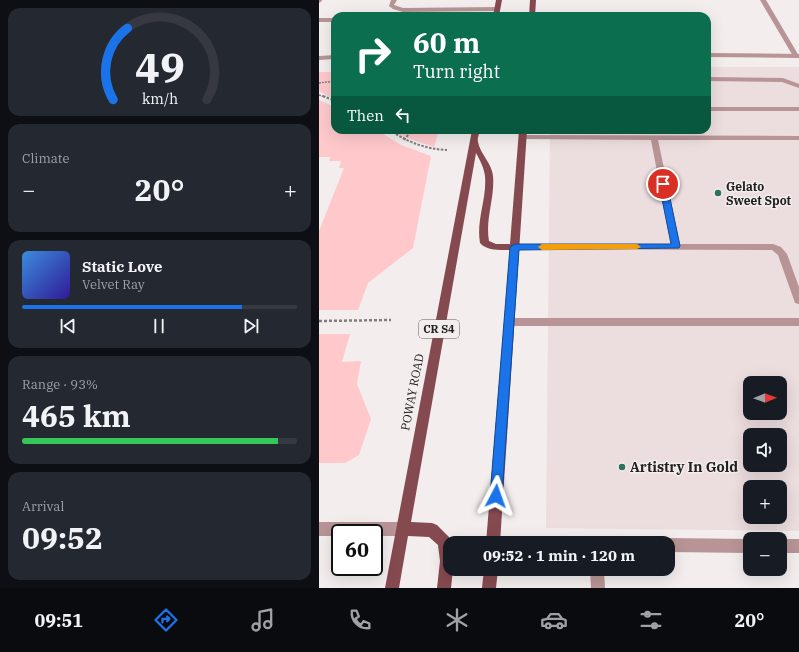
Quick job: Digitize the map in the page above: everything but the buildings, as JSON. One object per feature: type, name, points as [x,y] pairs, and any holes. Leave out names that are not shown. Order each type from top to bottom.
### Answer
[{"type":"main road","points":[[497,12],[499,0]]},
{"type":"main road","points":[[532,12],[533,0]]},
{"type":"main road","name":"POWAY ROAD","points":[[392,588],[475,134]]},
{"type":"main road","points":[[494,536],[523,134]]},
{"type":"main road","points":[[474,142],[487,168],[489,177],[484,227],[485,243],[495,247],[515,247]]},
{"type":"main road","points":[[402,529],[432,530],[444,542],[447,561],[444,588]]},
{"type":"main road","points":[[489,588],[490,576]]},
{"type":"street","points":[[394,0],[391,5],[395,8],[403,10],[497,9]]},
{"type":"street","points":[[763,0],[797,56]]},
{"type":"street","points":[[319,20],[331,20]]},
{"type":"street","points":[[711,55],[797,56]]},
{"type":"street","points":[[319,58],[331,57]]},
{"type":"street","points":[[711,79],[779,80],[799,86]]},
{"type":"street","points":[[711,109],[799,109]]},
{"type":"street","points":[[556,134],[653,137],[799,138]]},
{"type":"street","points":[[653,137],[676,246]]},
{"type":"street","points":[[515,247],[766,246],[778,249],[782,254],[799,300]]},
{"type":"street","points":[[509,322],[799,322]]},
{"type":"street","points":[[319,529],[402,529]]},
{"type":"street","points":[[675,545],[743,546]]},
{"type":"street","points":[[787,546],[799,546]]},
{"type":"street","points":[[597,576],[598,588]]},
{"type":"path","points":[[319,83],[331,82]]},
{"type":"path","points":[[319,95],[331,100]]},
{"type":"path","points":[[395,134],[404,140],[428,149],[447,150]]},
{"type":"path","points":[[404,140],[409,134]]},
{"type":"path","points":[[319,321],[391,320]]},
{"type":"shaded area","points":[[711,67],[799,67],[799,531],[546,528],[550,134],[711,134]]},
{"type":"shaded area","points":[[319,72],[331,72],[331,98],[319,91]]},
{"type":"shaded area","points":[[319,100],[331,105],[331,134],[383,134],[401,145],[431,156],[413,248],[368,283],[358,310],[319,310],[319,231],[344,168],[339,168],[341,161],[329,161],[330,157],[319,157]]},
{"type":"shaded area","points":[[397,134],[438,134],[434,147]]},
{"type":"shaded area","points":[[319,334],[350,334],[342,362],[361,361],[357,384],[371,419],[359,455],[345,463],[319,463]]},
{"type":"slow traffic","points":[[542,247],[637,247]]},
{"type":"place","name":"Gelato Sweet Spot","points":[[718,193]]},
{"type":"place","name":"Artistry In Gold","points":[[622,467]]},
{"type":"route","points":[[496,496],[515,247],[676,246],[663,184]]}]
